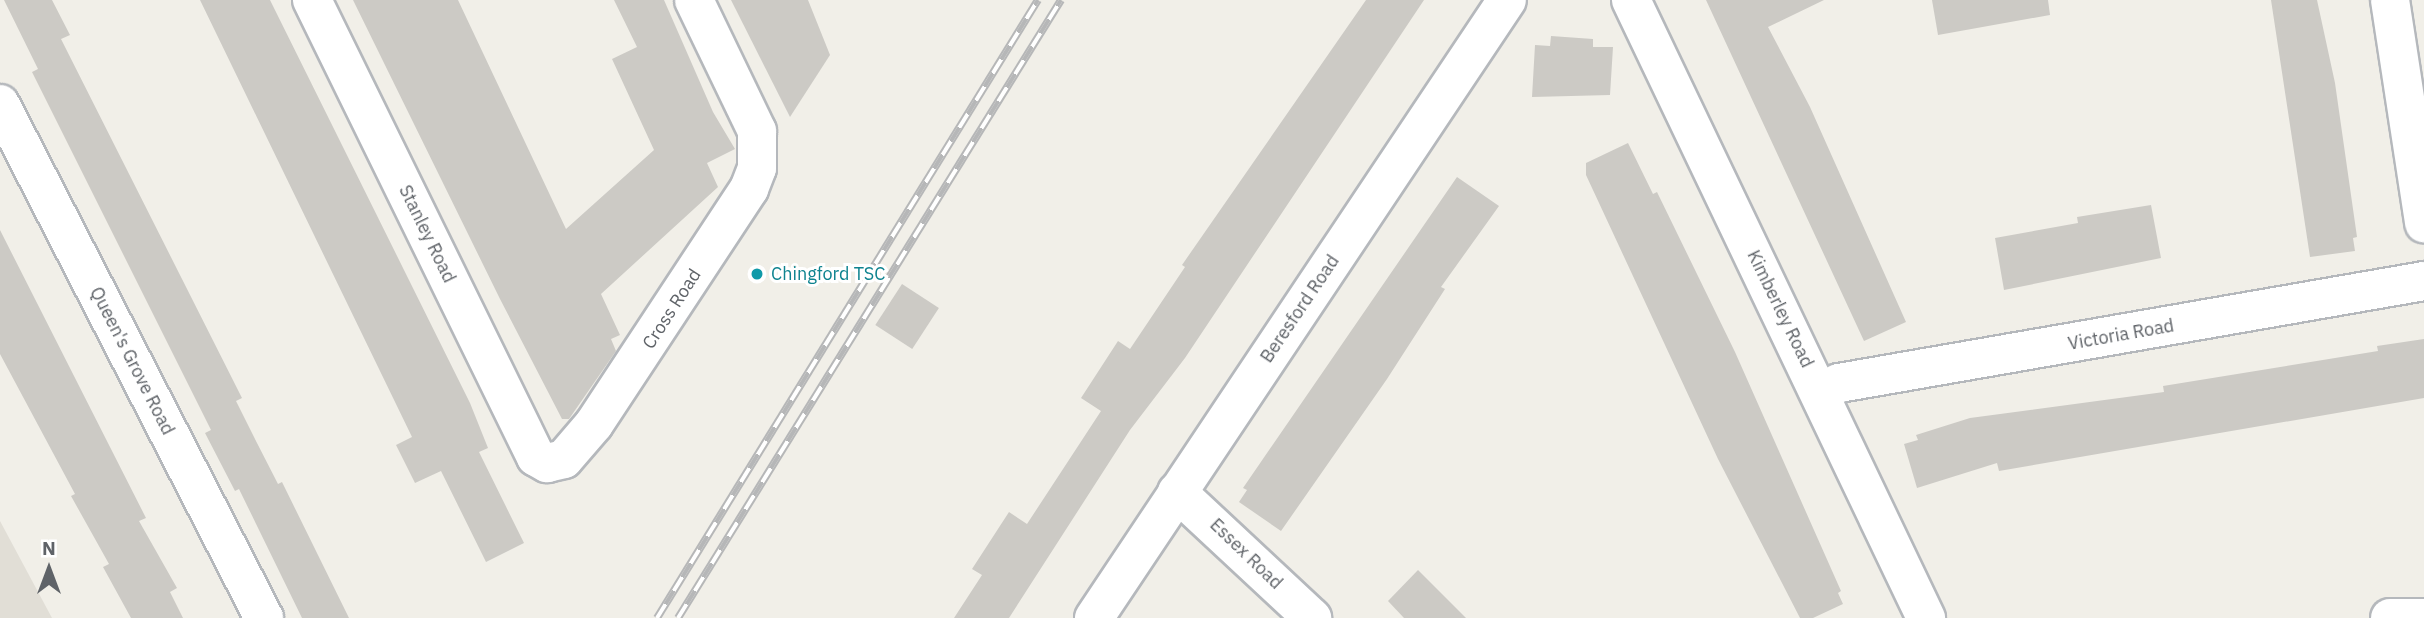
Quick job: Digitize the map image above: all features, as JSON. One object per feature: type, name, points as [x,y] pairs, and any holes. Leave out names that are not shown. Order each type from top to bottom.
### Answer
[{"type":"street","name":"Stanley Road","points":[[312,0],[536,457],[547,463]]},
{"type":"street","name":"Cross Road","points":[[547,463],[564,459],[594,424],[749,189],[757,168],[757,131],[694,0]]},
{"type":"street","name":"Beresford Road","points":[[1094,618],[1507,0]]},
{"type":"street","name":"Kimberley Road","points":[[1631,0],[1926,618]]},
{"type":"street","points":[[2390,0],[2424,223]]},
{"type":"street","name":"Queen's Grove Road","points":[[0,104],[264,618]]},
{"type":"street","name":"Victoria Road","points":[[1819,392],[1839,383],[2424,281]]},
{"type":"street","name":"Essex Road","points":[[1177,492],[1312,618]]},
{"type":"street","points":[[2390,618],[2424,618]]},
{"type":"shaded area","points":[[0,521],[52,618],[0,618]]},
{"type":"building","points":[[4,0],[52,0],[70,35],[61,39],[242,398],[236,401],[278,484],[282,482],[349,618],[302,618],[239,489],[235,491],[205,433],[211,430],[32,72],[38,69]]},
{"type":"building","points":[[200,0],[270,0],[470,403],[488,448],[479,452],[524,543],[486,562],[441,471],[415,483],[396,445],[412,437]]},
{"type":"building","points":[[353,0],[458,0],[566,229],[654,150],[612,59],[637,47],[614,0],[664,0],[713,112],[735,149],[707,163],[718,187],[601,294],[620,335],[611,339],[616,351],[569,419],[562,419],[500,299]]},
{"type":"building","points":[[731,0],[808,0],[830,55],[790,117]]},
{"type":"building","points":[[1366,0],[1424,0],[1185,358],[1130,430],[1009,618],[954,618],[982,575],[972,569],[1009,512],[1027,524],[1101,411],[1081,398],[1118,341],[1130,349],[1185,267],[1182,265]]},
{"type":"building","points":[[1706,0],[1824,0],[1768,27],[1810,107],[1906,322],[1864,341]]},
{"type":"building","points":[[1932,0],[2048,0],[2050,15],[1938,35]]},
{"type":"building","points":[[2271,0],[2317,0],[2335,83],[2357,237],[2353,238],[2355,251],[2310,257]]},
{"type":"building","points":[[1551,36],[1593,39],[1593,47],[1613,47],[1610,95],[1532,97],[1535,45],[1550,46]]},
{"type":"building","points":[[1628,143],[1653,194],[1657,192],[1735,352],[1841,591],[1838,593],[1843,604],[1813,618],[1800,618],[1718,459],[1586,175],[1586,163]]},
{"type":"building","points":[[1457,177],[1499,206],[1441,287],[1445,289],[1387,379],[1281,531],[1239,502],[1247,490],[1243,488]]},
{"type":"building","points":[[2151,205],[2161,258],[2004,290],[1995,238],[2078,223],[2077,217]]},
{"type":"building","points":[[0,230],[146,518],[139,521],[177,588],[170,592],[183,618],[131,618],[103,567],[109,564],[71,496],[75,494],[0,354]]},
{"type":"building","points":[[902,284],[939,308],[912,349],[875,325]]},
{"type":"building","points":[[2424,339],[2424,398],[1999,471],[1997,463],[1917,488],[1904,444],[1918,440],[1916,435],[1970,418],[2164,392],[2163,386],[2378,351],[2377,346]]},
{"type":"building","points":[[1418,570],[1466,618],[1404,618],[1388,601]]},
{"type":"railway","points":[[657,618],[1038,0]]},
{"type":"railway","points":[[678,618],[1061,0]]},
{"type":"place","name":"Chingford TSC","points":[[757,274]]}]
